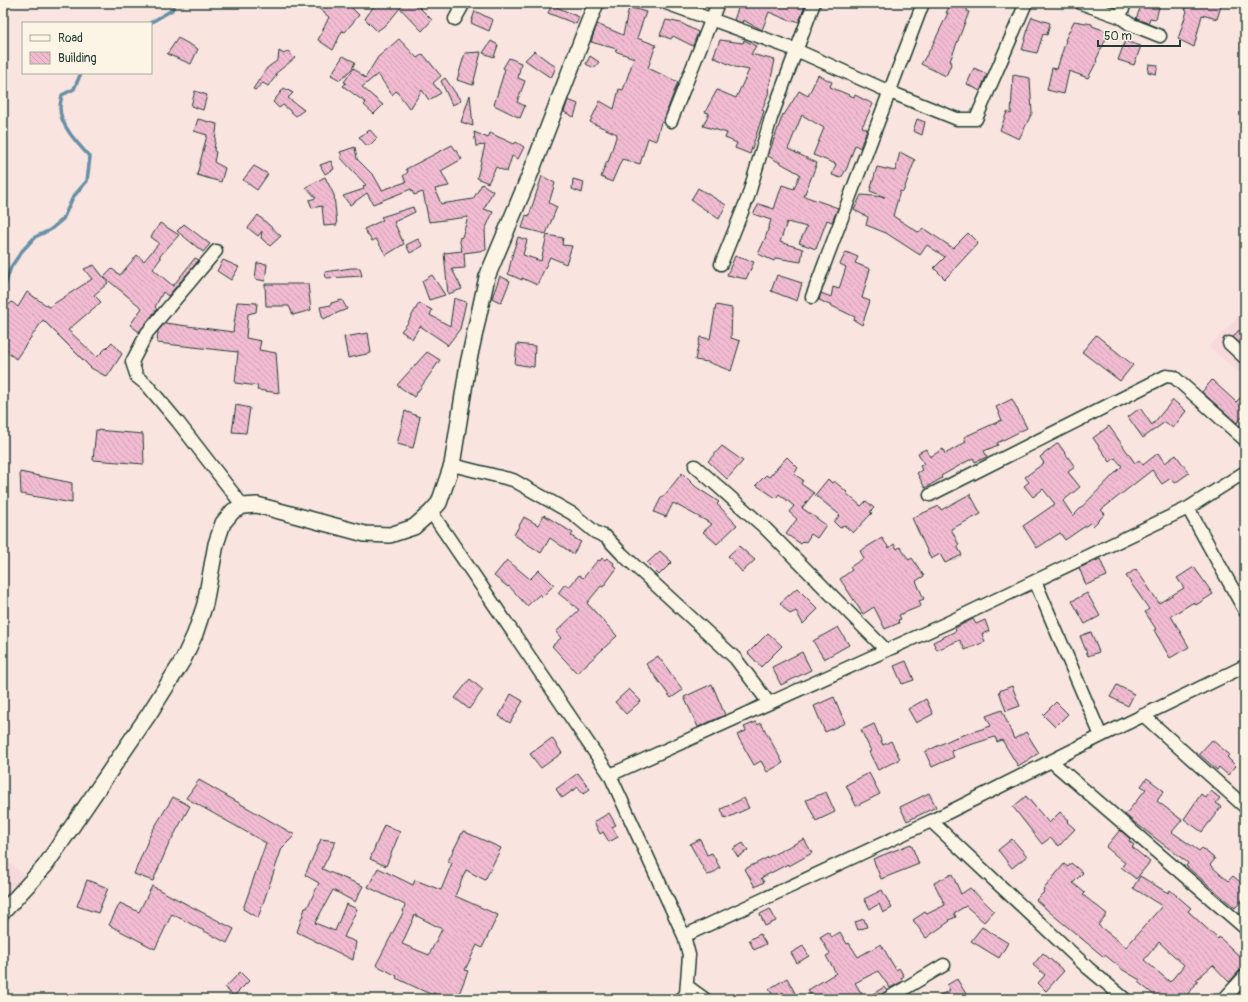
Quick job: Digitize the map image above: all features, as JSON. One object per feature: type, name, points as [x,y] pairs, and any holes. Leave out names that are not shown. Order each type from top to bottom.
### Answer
[{"type":"street","points":[[455,19],[464,3]]},
{"type":"street","points":[[3,912],[45,866],[149,714],[183,660],[195,634],[205,604],[216,544],[222,523],[233,511],[243,506],[257,505],[365,534],[390,535],[414,527],[439,503],[452,465],[468,364],[487,277],[531,172],[596,3]]},
{"type":"street","points":[[666,3],[796,50],[890,92],[957,118],[976,119],[1026,3]]},
{"type":"street","points":[[671,121],[718,3]]},
{"type":"street","points":[[721,264],[748,197],[771,118],[814,3]]},
{"type":"street","points":[[812,298],[923,3]]},
{"type":"street","points":[[1081,3],[1120,17],[1130,24],[1160,36]]},
{"type":"street","points":[[1120,17],[1125,3]]},
{"type":"street","points":[[216,250],[148,333],[132,362],[137,376],[147,385],[178,422],[243,506]]},
{"type":"street","points":[[1229,343],[1245,358]]},
{"type":"street","points":[[930,494],[1166,376],[1174,377],[1245,440]]},
{"type":"street","points":[[452,465],[513,480],[573,514],[594,532],[606,537],[622,554],[735,658],[769,703]]},
{"type":"street","points":[[695,466],[764,527],[886,650]]},
{"type":"street","points":[[610,774],[886,650],[1035,581],[1188,508],[1245,472]]},
{"type":"street","points":[[1188,508],[1245,611]]},
{"type":"street","points":[[431,512],[610,774],[684,936],[689,955],[686,994],[681,999]]},
{"type":"street","points":[[1035,581],[1100,736]]},
{"type":"street","points":[[684,936],[931,821],[1100,736],[1243,670]]},
{"type":"street","points":[[1143,716],[1245,807]]},
{"type":"street","points":[[1051,761],[1245,928]]},
{"type":"street","points":[[931,821],[1125,999]]},
{"type":"street","points":[[887,999],[944,965]]},
{"type":"street","points":[[1224,999],[1245,976]]},
{"type":"street","points":[[687,986],[704,999]]},
{"type":"shaded area","points":[[1245,310],[1245,377],[1209,347]]},
{"type":"shaded area","points":[[3,858],[25,876],[3,901]]},
{"type":"building","points":[[312,3],[347,3],[359,15],[345,32],[342,31],[333,50],[318,40],[329,17]]},
{"type":"building","points":[[376,3],[415,3],[432,20],[422,31],[400,8],[387,24],[377,31],[365,19]]},
{"type":"building","points":[[740,3],[806,3],[799,22],[794,20],[793,22],[769,12],[762,30],[743,20],[742,23],[734,20]]},
{"type":"building","points":[[951,3],[968,3],[967,11],[969,12],[950,61],[952,62],[946,76],[921,64],[931,48],[948,13],[946,13]]},
{"type":"building","points":[[1142,3],[1160,3],[1156,19],[1150,18],[1148,23],[1136,19]]},
{"type":"building","points":[[1187,3],[1222,3],[1217,19],[1202,15],[1194,47],[1178,39],[1187,11],[1185,10]]},
{"type":"building","points":[[552,5],[579,17],[576,24],[548,13]]},
{"type":"building","points":[[629,7],[646,12],[637,38],[656,45],[648,68],[678,82],[664,123],[661,122],[656,141],[648,138],[640,164],[622,159],[612,182],[601,177],[607,161],[608,162],[617,134],[590,122],[600,101],[614,109],[619,89],[623,90],[634,58],[615,51],[617,49],[591,42],[597,24],[623,35]]},
{"type":"building","points":[[475,11],[493,20],[489,31],[471,23]]},
{"type":"building","points":[[1032,17],[1050,23],[1047,35],[1043,34],[1037,53],[1022,50],[1027,29]]},
{"type":"building","points":[[666,20],[681,23],[698,32],[693,46],[673,36],[671,39],[660,35]]},
{"type":"building","points":[[1074,21],[1092,24],[1092,26],[1109,32],[1088,78],[1069,71],[1064,94],[1047,90],[1052,68],[1057,69],[1065,40]]},
{"type":"building","points":[[178,38],[198,49],[191,64],[167,54]]},
{"type":"building","points":[[399,39],[417,58],[423,54],[441,76],[433,83],[441,93],[429,100],[422,90],[410,109],[396,91],[392,95],[378,74],[362,87],[383,105],[374,114],[364,105],[366,103],[343,86],[346,83],[344,82],[354,68],[365,78],[378,57]]},
{"type":"building","points":[[720,40],[743,43],[744,40],[756,46],[751,54],[775,60],[769,92],[762,110],[764,111],[750,154],[735,148],[737,143],[725,138],[727,133],[703,126],[709,113],[705,112],[717,90],[736,98],[749,70],[735,67],[713,57]]},
{"type":"building","points":[[491,41],[498,45],[494,57],[483,53]]},
{"type":"building","points":[[1125,41],[1141,46],[1134,65],[1118,60]]},
{"type":"building","points":[[279,51],[284,54],[288,51],[295,58],[275,74],[277,75],[268,86],[263,83],[255,90],[253,89],[267,68],[278,60]]},
{"type":"building","points":[[534,51],[556,67],[551,78],[525,60]]},
{"type":"building","points":[[481,52],[473,85],[457,80],[465,53]]},
{"type":"building","points":[[343,56],[355,62],[352,69],[340,80],[331,75]]},
{"type":"building","points":[[590,56],[599,62],[594,68],[586,64]]},
{"type":"building","points":[[509,58],[521,63],[518,78],[525,81],[517,102],[525,106],[520,118],[494,105],[505,69],[503,68]]},
{"type":"building","points":[[1149,64],[1158,65],[1156,74],[1148,72]]},
{"type":"building","points":[[974,68],[987,74],[980,91],[967,84]]},
{"type":"building","points":[[818,75],[832,82],[830,87],[854,97],[855,95],[873,104],[862,127],[867,129],[860,148],[855,145],[847,168],[841,178],[832,175],[836,164],[813,155],[824,128],[802,115],[788,149],[817,163],[804,196],[838,208],[832,222],[827,220],[816,249],[799,243],[807,227],[787,222],[780,242],[803,249],[801,262],[776,258],[774,261],[758,254],[771,220],[753,214],[759,204],[774,209],[782,185],[794,189],[800,174],[768,156],[783,114],[784,115],[799,91],[808,96]]},
{"type":"building","points":[[1013,75],[1030,78],[1032,113],[1019,139],[1000,130],[1007,112],[1011,114]]},
{"type":"building","points":[[445,78],[461,101],[452,105],[441,81]]},
{"type":"building","points":[[284,88],[293,93],[288,98],[304,110],[296,116],[283,105],[279,108],[273,102]]},
{"type":"building","points":[[195,91],[207,95],[203,110],[191,106]]},
{"type":"building","points":[[470,95],[473,126],[461,122]]},
{"type":"building","points":[[568,100],[578,104],[574,117],[564,112]]},
{"type":"building","points":[[198,119],[217,124],[214,151],[216,152],[214,162],[225,168],[221,182],[197,175],[207,135],[194,131]]},
{"type":"building","points":[[917,119],[925,122],[922,135],[913,131]]},
{"type":"building","points":[[370,130],[377,138],[370,145],[366,145],[359,137]]},
{"type":"building","points":[[474,132],[488,138],[490,133],[514,144],[516,142],[524,147],[518,159],[512,156],[507,172],[496,167],[488,183],[477,178],[485,145],[476,146]]},
{"type":"building","points":[[452,145],[462,159],[441,171],[449,186],[435,189],[441,204],[473,199],[482,184],[493,191],[484,209],[493,212],[485,230],[486,250],[464,253],[465,268],[452,269],[462,289],[448,294],[444,253],[462,251],[459,238],[462,237],[468,217],[429,222],[423,192],[414,195],[411,189],[373,204],[367,193],[350,205],[343,196],[364,189],[363,186],[366,185],[340,157],[342,156],[340,152],[355,147],[357,159],[374,176],[382,190],[406,182],[403,176],[408,172],[406,169]]},
{"type":"building","points":[[900,152],[915,160],[903,192],[900,191],[893,216],[918,232],[924,229],[953,248],[968,233],[978,243],[945,279],[934,268],[945,257],[927,245],[920,255],[886,233],[866,225],[868,217],[854,210],[861,195],[885,197],[870,191],[877,167],[895,171]]},
{"type":"building","points":[[331,161],[334,169],[325,174],[320,165]]},
{"type":"building","points":[[254,166],[268,174],[257,190],[243,180]]},
{"type":"building","points":[[542,176],[555,183],[549,203],[557,207],[546,234],[522,228],[526,215],[529,216]]},
{"type":"building","points":[[325,177],[334,195],[337,225],[324,226],[322,206],[312,208],[309,200],[316,198],[306,187]]},
{"type":"building","points":[[573,179],[584,182],[582,193],[572,189]]},
{"type":"building","points":[[698,188],[726,205],[719,219],[691,200]]},
{"type":"building","points":[[413,207],[415,212],[394,222],[404,244],[386,255],[376,239],[372,241],[364,229],[383,220],[381,217]]},
{"type":"building","points":[[258,215],[281,236],[270,246],[261,238],[262,231],[258,236],[248,228]]},
{"type":"building","points":[[160,223],[179,235],[159,257],[161,258],[153,269],[173,286],[195,258],[199,260],[168,296],[163,292],[155,307],[157,309],[139,332],[130,325],[142,308],[104,277],[112,269],[120,275],[137,255],[144,261],[159,243],[151,237]]},
{"type":"building","points":[[184,224],[210,244],[203,252],[177,231]]},
{"type":"building","points":[[547,235],[563,238],[562,245],[572,246],[566,264],[550,257],[537,285],[522,278],[522,280],[508,274],[518,237],[527,240],[523,255],[541,261]]},
{"type":"building","points":[[418,239],[423,246],[410,253],[406,245]]},
{"type":"building","points":[[846,252],[858,257],[855,263],[870,269],[862,298],[870,301],[862,325],[854,320],[855,317],[819,300],[821,293],[831,297],[833,287],[839,289],[846,267],[840,264]]},
{"type":"building","points":[[735,256],[754,262],[746,279],[727,275]]},
{"type":"building","points":[[223,260],[239,267],[231,280],[217,271]]},
{"type":"building","points":[[257,263],[267,264],[265,281],[255,279]]},
{"type":"building","points":[[94,265],[108,283],[94,295],[101,302],[68,330],[97,357],[112,342],[122,354],[107,377],[91,368],[43,320],[16,359],[3,349],[3,309],[12,302],[18,307],[27,292],[49,307],[92,279],[84,269]]},
{"type":"building","points":[[360,268],[362,276],[326,278],[325,272]]},
{"type":"building","points":[[432,275],[445,295],[429,300],[422,281]]},
{"type":"building","points":[[777,275],[802,283],[797,301],[771,291]]},
{"type":"building","points":[[500,276],[510,281],[501,303],[492,298]]},
{"type":"building","points":[[265,284],[308,284],[311,310],[293,315],[289,306],[266,306]]},
{"type":"building","points":[[454,298],[466,302],[460,329],[447,346],[447,344],[420,326],[412,339],[401,331],[407,324],[419,303],[432,310],[430,315],[450,326]]},
{"type":"building","points":[[342,300],[347,309],[323,319],[320,307],[331,305],[331,303]]},
{"type":"building","points":[[237,302],[257,303],[256,312],[248,314],[246,338],[261,341],[259,350],[276,353],[279,393],[257,390],[258,386],[235,383],[238,352],[157,343],[158,331],[165,323],[233,332]]},
{"type":"building","points":[[716,305],[732,308],[731,338],[740,341],[731,371],[708,362],[695,360],[700,337],[710,339]]},
{"type":"building","points":[[1239,330],[1245,335],[1245,348],[1233,337]]},
{"type":"building","points":[[368,333],[371,353],[348,358],[344,337]]},
{"type":"building","points":[[1096,335],[1133,365],[1120,381],[1082,352]]},
{"type":"building","points":[[517,344],[535,346],[534,367],[515,364]]},
{"type":"building","points":[[427,352],[440,360],[414,397],[397,385]]},
{"type":"building","points":[[1212,380],[1236,402],[1245,393],[1245,414],[1237,423],[1202,392]]},
{"type":"building","points":[[1012,399],[1027,428],[997,443],[998,445],[984,451],[987,457],[975,462],[973,458],[941,476],[942,478],[925,488],[917,473],[922,470],[920,466],[924,464],[918,453],[926,449],[930,457],[943,449],[945,454],[966,442],[964,437],[1002,420],[996,407]]},
{"type":"building","points":[[1173,400],[1186,411],[1173,428],[1165,422],[1143,438],[1128,417],[1140,408],[1152,425]]},
{"type":"building","points":[[236,405],[250,408],[246,433],[232,432]]},
{"type":"building","points":[[405,411],[420,417],[413,448],[397,444]]},
{"type":"building","points":[[1109,426],[1135,463],[1139,460],[1143,465],[1158,453],[1165,463],[1176,455],[1189,473],[1175,483],[1171,478],[1162,484],[1152,470],[1101,510],[1105,514],[1093,526],[1090,523],[1065,540],[1060,533],[1037,548],[1023,526],[1055,504],[1043,489],[1033,497],[1024,486],[1029,482],[1025,477],[1044,463],[1040,457],[1058,443],[1075,467],[1068,472],[1080,487],[1063,501],[1073,516],[1122,466],[1115,458],[1110,462],[1093,438]]},
{"type":"building","points":[[96,430],[143,434],[144,464],[93,460]]},
{"type":"building","points":[[722,446],[743,461],[727,479],[708,461]]},
{"type":"building","points":[[787,457],[798,468],[794,474],[803,480],[801,484],[814,493],[802,508],[826,525],[817,538],[811,534],[806,542],[804,541],[801,544],[786,534],[797,519],[789,512],[794,506],[779,494],[776,498],[756,485],[766,475],[769,477]]},
{"type":"building","points":[[20,472],[72,483],[72,503],[21,494]]},
{"type":"building","points":[[682,473],[696,487],[719,502],[717,504],[737,525],[717,544],[703,532],[712,524],[673,503],[666,517],[654,512],[662,496],[664,496]]},
{"type":"building","points":[[828,479],[832,483],[834,481],[861,506],[866,501],[874,508],[870,512],[872,513],[853,533],[844,525],[840,528],[834,522],[840,515],[815,495]]},
{"type":"building","points":[[970,494],[981,514],[951,529],[962,555],[945,563],[940,554],[931,559],[912,518],[939,506],[941,510]]},
{"type":"building","points":[[544,515],[573,533],[571,536],[581,542],[573,554],[550,538],[541,553],[514,535],[524,517],[538,525]]},
{"type":"building","points":[[882,538],[889,548],[894,544],[897,549],[900,547],[909,560],[912,558],[924,576],[916,581],[924,599],[919,601],[921,606],[899,615],[901,619],[898,620],[899,623],[885,629],[874,607],[863,614],[840,579],[852,570],[850,567],[864,558],[860,551]]},
{"type":"building","points":[[739,546],[755,560],[742,572],[728,556]]},
{"type":"building","points":[[660,551],[672,562],[659,575],[647,563]]},
{"type":"building","points":[[602,558],[605,560],[607,558],[614,563],[613,565],[617,568],[603,587],[601,586],[587,603],[617,636],[577,673],[552,646],[561,638],[556,632],[579,610],[558,593],[565,584],[569,587],[579,575],[583,578],[598,560],[600,561]]},
{"type":"building","points":[[1100,559],[1107,576],[1086,585],[1079,568]]},
{"type":"building","points":[[507,560],[530,579],[539,570],[554,585],[542,597],[540,594],[527,606],[509,586],[508,587],[494,576]]},
{"type":"building","points":[[1194,567],[1213,594],[1196,605],[1194,602],[1171,616],[1189,647],[1170,658],[1154,630],[1156,629],[1145,612],[1149,609],[1126,576],[1136,569],[1159,603],[1184,588],[1177,578]]},
{"type":"building","points":[[797,588],[818,609],[803,624],[796,611],[790,614],[780,603]]},
{"type":"building","points":[[1087,593],[1100,616],[1085,624],[1072,601]]},
{"type":"building","points":[[973,619],[976,624],[985,620],[989,631],[982,634],[985,642],[965,650],[960,640],[937,650],[933,642],[956,631],[955,628]]},
{"type":"building","points":[[838,627],[849,645],[824,659],[813,641]]},
{"type":"building","points":[[1091,632],[1099,652],[1088,656],[1080,636]]},
{"type":"building","points":[[768,633],[782,646],[761,667],[748,653]]},
{"type":"building","points":[[802,652],[811,670],[781,685],[772,667]]},
{"type":"building","points":[[658,656],[683,690],[671,698],[646,664]]},
{"type":"building","points":[[906,661],[914,680],[902,684],[894,666]]},
{"type":"building","points":[[470,679],[483,690],[469,709],[455,698]]},
{"type":"building","points":[[712,684],[725,715],[698,727],[684,697]]},
{"type":"building","points":[[1117,685],[1134,694],[1128,706],[1110,697]]},
{"type":"building","points":[[1012,686],[1020,706],[1006,711],[999,691]]},
{"type":"building","points":[[629,689],[641,701],[626,714],[615,702]]},
{"type":"building","points":[[511,694],[523,701],[510,723],[499,716]]},
{"type":"building","points":[[834,697],[845,723],[825,732],[814,706]]},
{"type":"building","points":[[926,699],[933,714],[916,723],[908,709]]},
{"type":"building","points":[[1056,702],[1068,714],[1055,727],[1043,715]]},
{"type":"building","points":[[1002,710],[1014,739],[1026,732],[1039,753],[1018,766],[1002,740],[997,742],[995,737],[951,751],[954,757],[932,767],[925,752],[954,738],[991,726],[986,716]]},
{"type":"building","points":[[756,722],[758,725],[761,723],[783,763],[767,772],[761,761],[754,765],[737,735],[746,731],[744,727]]},
{"type":"building","points":[[874,724],[883,745],[891,741],[900,759],[878,770],[869,752],[871,751],[861,730]]},
{"type":"building","points":[[552,738],[562,753],[541,768],[530,754]]},
{"type":"building","points":[[1212,740],[1230,755],[1227,757],[1236,766],[1228,775],[1219,767],[1217,770],[1199,754]]},
{"type":"building","points":[[578,773],[590,789],[583,794],[578,787],[562,798],[556,789]]},
{"type":"building","points":[[869,773],[880,794],[856,806],[846,785]]},
{"type":"building","points":[[1147,778],[1164,791],[1157,801],[1182,820],[1172,832],[1199,851],[1202,848],[1215,859],[1210,865],[1228,881],[1233,876],[1245,886],[1245,897],[1235,908],[1186,866],[1188,863],[1125,815],[1146,789],[1141,786]]},
{"type":"building","points":[[199,780],[295,835],[282,848],[258,918],[243,909],[266,843],[186,798]]},
{"type":"building","points":[[1211,791],[1220,798],[1216,803],[1221,807],[1202,832],[1184,819],[1201,794],[1206,798]]},
{"type":"building","points":[[826,792],[835,812],[816,821],[806,800]]},
{"type":"building","points":[[929,793],[936,807],[907,821],[900,807]]},
{"type":"building","points":[[1026,796],[1049,823],[1060,812],[1069,820],[1067,822],[1075,829],[1059,846],[1050,838],[1042,844],[1013,807]]},
{"type":"building","points":[[173,797],[190,806],[168,846],[153,881],[134,874],[151,833]]},
{"type":"building","points":[[744,798],[749,808],[725,819],[721,809]]},
{"type":"building","points":[[609,813],[616,825],[612,827],[618,837],[609,842],[603,832],[600,834],[594,822]]},
{"type":"building","points":[[384,825],[400,832],[386,866],[370,859]]},
{"type":"building","points":[[1120,830],[1130,839],[1129,841],[1134,845],[1132,847],[1150,862],[1136,879],[1121,867],[1125,863],[1106,847]]},
{"type":"building","points":[[463,831],[501,848],[485,880],[466,870],[455,896],[498,915],[482,948],[477,945],[465,970],[468,971],[457,999],[447,999],[433,993],[432,995],[396,978],[397,976],[376,965],[404,911],[405,905],[368,887],[378,868],[413,885],[415,880],[441,890],[452,863],[448,861]],"holes":[[[415,915],[442,929],[429,955],[402,944]]]},
{"type":"building","points":[[321,839],[336,841],[322,869],[363,886],[355,902],[333,890],[315,923],[335,931],[346,904],[357,909],[344,937],[356,942],[353,960],[297,932],[305,908],[307,908],[319,883],[305,875]]},
{"type":"building","points":[[700,839],[707,855],[712,853],[720,868],[712,874],[707,875],[690,844]]},
{"type":"building","points":[[804,839],[812,853],[789,866],[788,864],[761,878],[764,882],[755,887],[745,869]]},
{"type":"building","points":[[1012,839],[1027,856],[1012,868],[998,850]]},
{"type":"building","points":[[743,843],[748,850],[738,857],[733,849]]},
{"type":"building","points":[[911,844],[919,864],[881,879],[873,859]]},
{"type":"building","points":[[1071,863],[1083,873],[1073,883],[1085,893],[1083,895],[1107,914],[1098,925],[1126,947],[1162,906],[1133,888],[1140,876],[1168,893],[1170,890],[1191,908],[1188,911],[1218,939],[1219,937],[1245,961],[1245,968],[1239,971],[1229,982],[1213,965],[1196,980],[1198,981],[1184,999],[1159,999],[1138,982],[1140,980],[1123,970],[1105,955],[1104,957],[1036,900],[1044,892],[1043,890],[1064,864],[1068,867]],"holes":[[[1159,942],[1184,965],[1170,982],[1144,960]]]},
{"type":"building","points":[[952,874],[961,894],[970,888],[994,911],[984,922],[966,906],[954,913],[956,917],[949,920],[950,921],[926,938],[913,920],[925,912],[927,914],[945,905],[934,883]]},
{"type":"building","points":[[87,880],[108,888],[98,913],[77,906]]},
{"type":"building","points":[[152,886],[234,929],[227,943],[172,914],[155,949],[109,925],[120,903],[139,912]]},
{"type":"building","points":[[882,890],[892,908],[883,913],[879,904],[870,909],[864,899]]},
{"type":"building","points":[[770,909],[776,921],[765,926],[760,914]]},
{"type":"building","points":[[864,919],[867,927],[858,930],[855,922]]},
{"type":"building","points":[[982,927],[1008,943],[999,958],[971,941]]},
{"type":"building","points":[[828,932],[832,937],[840,932],[847,944],[849,943],[858,957],[881,944],[896,970],[899,968],[904,976],[901,978],[903,981],[890,988],[878,971],[855,983],[865,999],[813,999],[808,990],[836,973],[826,956],[830,954],[820,937]]},
{"type":"building","points":[[760,934],[766,944],[754,950],[749,940]]},
{"type":"building","points":[[803,946],[809,956],[797,963],[791,953]]},
{"type":"building","points":[[1043,953],[1064,971],[1046,991],[1038,983],[1045,975],[1033,965]]},
{"type":"building","points":[[240,972],[249,981],[234,996],[225,988]]},
{"type":"building","points":[[787,978],[796,995],[787,999],[783,992],[774,997],[769,989]]},
{"type":"building","points":[[957,979],[969,999],[933,999],[950,990],[947,985]]},
{"type":"building","points":[[884,987],[887,991],[881,995],[880,999],[865,999]]},
{"type":"waterway","points":[[152,22],[172,10],[175,3]]},
{"type":"waterway","points":[[3,291],[11,267],[22,251],[35,237],[50,230],[63,219],[73,197],[87,181],[90,157],[76,141],[63,122],[60,108],[62,95],[74,89],[81,74]]}]
